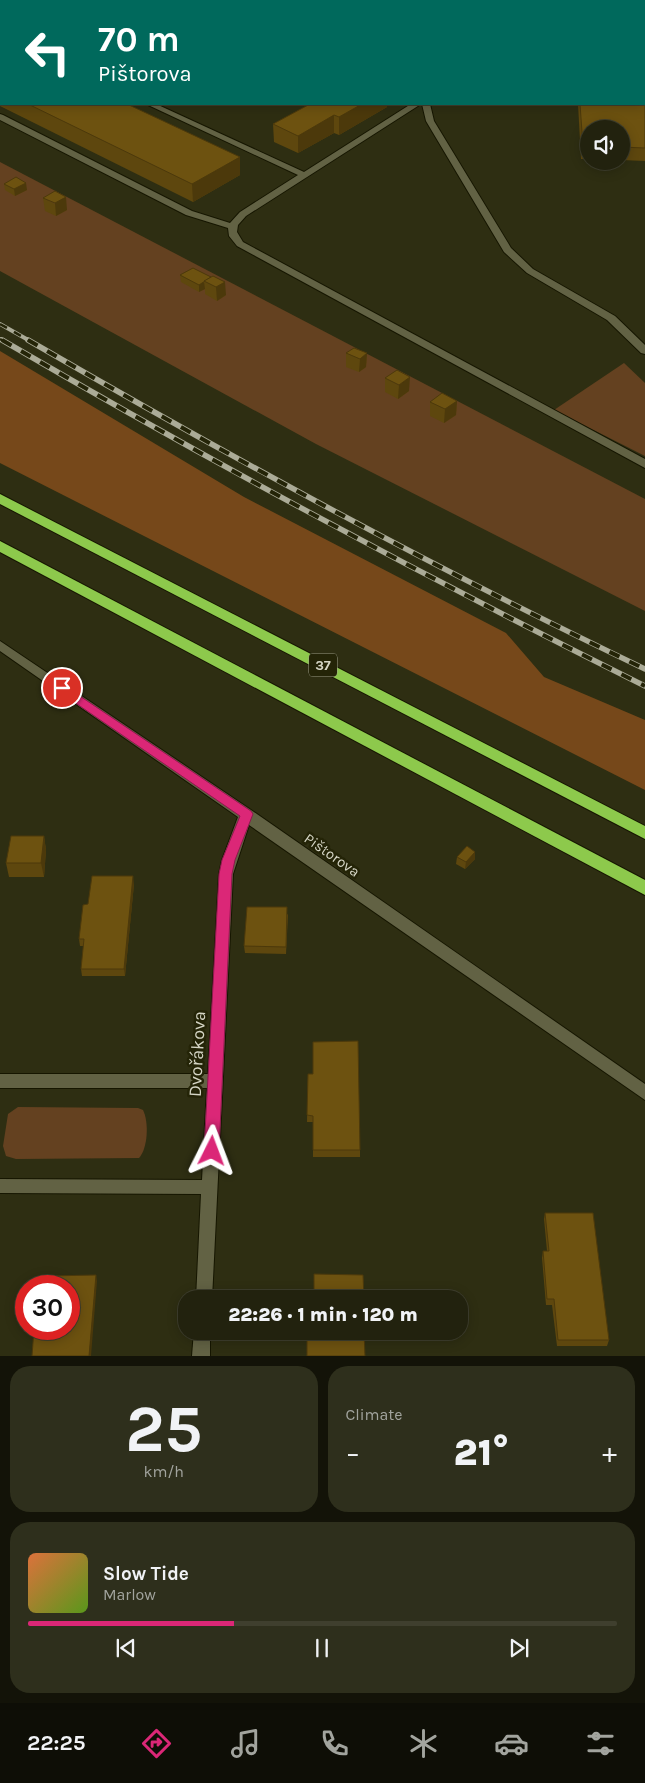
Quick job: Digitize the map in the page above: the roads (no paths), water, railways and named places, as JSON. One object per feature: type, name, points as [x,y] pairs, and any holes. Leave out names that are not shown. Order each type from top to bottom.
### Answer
[{"type":"highway","name":"37","points":[[0,498],[645,833]]},
{"type":"highway","points":[[0,546],[645,888]]},
{"type":"street","points":[[152,105],[304,175]]},
{"type":"street","points":[[415,105],[243,214],[232,226],[231,233],[240,244],[645,464]]},
{"type":"street","points":[[426,105],[430,121],[507,250],[530,271],[611,318],[645,351]]},
{"type":"street","points":[[0,117],[189,213],[232,226]]},
{"type":"street","name":"Pištorova","points":[[0,645],[246,814],[645,1093]]},
{"type":"street","name":"Dvořákova","points":[[204,1290],[226,874],[229,860],[246,814]]},
{"type":"street","points":[[0,1080],[215,1081]]},
{"type":"street","points":[[0,1186],[210,1187]]},
{"type":"street","points":[[201,1356],[202,1340]]},
{"type":"railway","points":[[0,324],[30,341]]},
{"type":"railway","points":[[2,340],[161,431],[321,519],[482,604],[645,686]]},
{"type":"railway","points":[[28,340],[256,469],[410,551],[645,669]]}]
